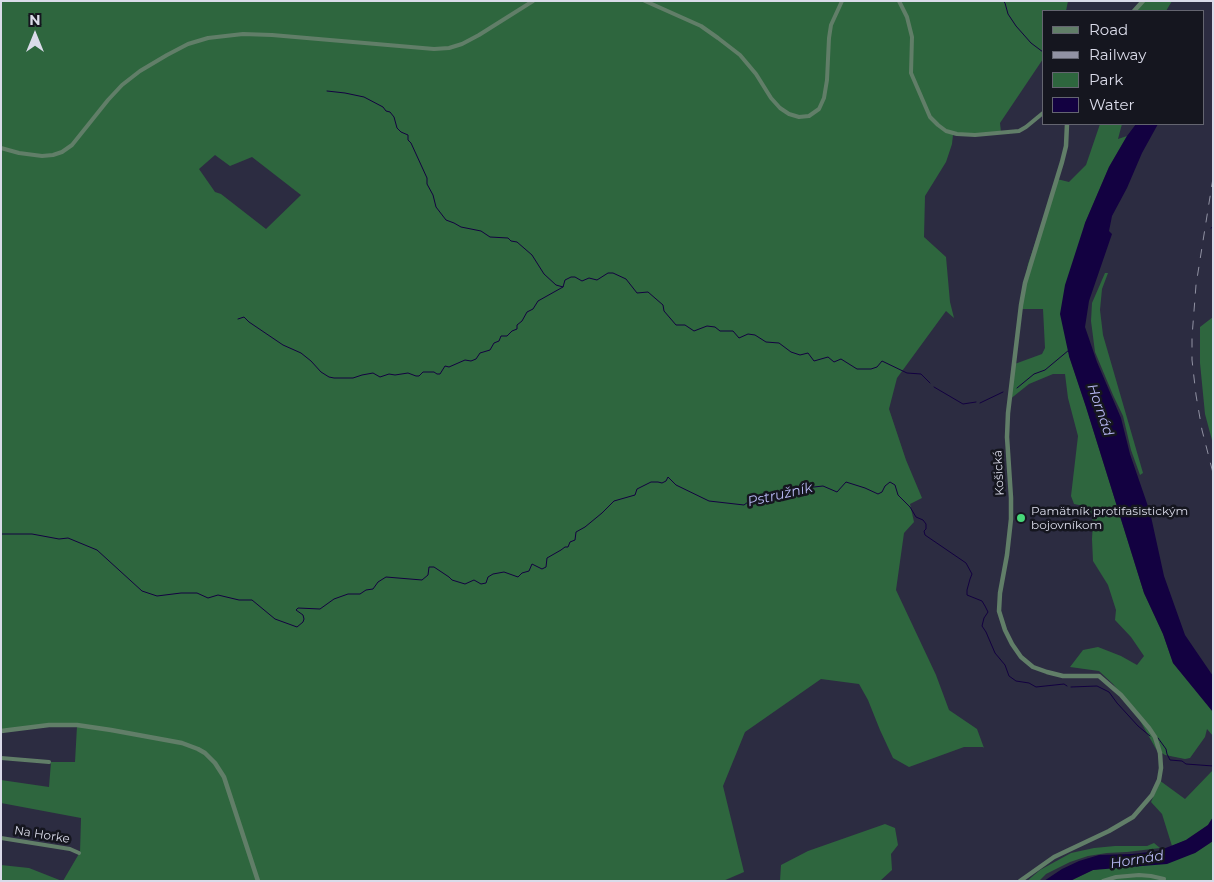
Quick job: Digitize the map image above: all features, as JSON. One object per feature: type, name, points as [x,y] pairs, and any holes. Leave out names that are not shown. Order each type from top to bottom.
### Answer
[{"type":"street","points":[[1,148],[42,156],[62,152],[72,146],[122,85],[140,71],[167,55],[188,44],[208,38],[243,34],[272,34],[434,49],[450,48],[471,40],[533,1]]},
{"type":"street","points":[[646,1],[700,26],[718,38],[740,56],[756,74],[771,98],[780,108],[789,114],[799,117],[809,116],[819,109],[824,98],[829,38],[842,1]]},
{"type":"street","points":[[899,1],[907,17],[912,37],[911,73],[930,117],[938,125],[946,131],[957,134],[1019,131],[1042,114]]},
{"type":"street","name":"Košická","points":[[1020,881],[1054,857],[1133,817],[1146,804],[1156,788],[1161,768],[1160,753],[1155,737],[1122,695],[1099,676],[1063,676],[1033,667],[1021,656],[1005,630],[999,610],[1011,512],[1007,437],[1021,305],[1025,283],[1062,162],[1066,146],[1067,125]]},
{"type":"street","points":[[1,731],[49,725],[77,725],[182,743],[198,749],[210,758],[224,777],[258,881]]},
{"type":"street","points":[[1,758],[49,762]]},
{"type":"street","name":"Na Horke","points":[[1,838],[70,849],[79,853]]},
{"type":"street","points":[[1103,881],[1116,877],[1139,875],[1164,879]]},
{"type":"green space","points":[[1,1],[1068,1],[1066,10],[1042,10],[1042,60],[1000,123],[1001,132],[953,135],[946,162],[925,196],[924,237],[946,257],[950,302],[954,318],[946,311],[897,378],[889,409],[906,460],[922,498],[910,504],[914,522],[904,533],[896,590],[936,675],[949,710],[977,729],[984,748],[964,747],[909,767],[893,758],[859,684],[821,679],[745,732],[723,786],[744,872],[723,881],[63,881],[80,852],[81,818],[1,803],[1,780],[49,787],[51,762],[75,762],[77,726],[49,725],[1,731]],"holes":[[[215,155],[230,166],[252,157],[301,195],[266,229],[221,194],[215,192],[199,169]]]},
{"type":"green space","points":[[1143,1],[1172,1],[1167,10],[1136,10]]},
{"type":"green space","points":[[1100,125],[1122,125],[1118,139],[1127,136],[1109,167],[1085,223],[1069,356],[1144,593],[1163,634],[1173,663],[1213,712],[1213,736],[1207,729],[1205,737],[1190,758],[1185,759],[1165,755],[1156,749],[1133,708],[1113,684],[1099,671],[1070,667],[1083,650],[1098,647],[1137,665],[1144,656],[1131,637],[1115,620],[1116,610],[1108,585],[1093,561],[1093,522],[1089,507],[1074,504],[1071,496],[1078,436],[1068,398],[1065,374],[1053,374],[1029,384],[1009,400],[1012,365],[1042,354],[1045,348],[1043,309],[1019,309],[1028,264],[1057,179],[1069,182],[1086,165]]},
{"type":"green space","points":[[1105,273],[1108,273],[1102,289],[1100,310],[1103,335],[1143,473],[1140,475],[1131,450],[1123,416],[1095,352],[1091,321],[1092,303]]},
{"type":"green space","points":[[1213,317],[1213,444],[1205,414],[1200,363],[1200,327]]},
{"type":"green space","points":[[1213,770],[1213,817],[1208,825],[1186,840],[1172,846],[1162,814],[1151,802],[1159,780],[1185,799]]},
{"type":"green space","points":[[885,824],[895,828],[898,845],[891,854],[892,870],[880,881],[780,881],[781,865],[808,851]]},
{"type":"green space","points":[[1213,841],[1213,881],[1070,881],[1093,870],[1195,853]]},
{"type":"green space","points":[[1154,843],[1160,848],[1088,856],[1070,862],[1046,874],[1039,881],[1027,881],[1040,870],[1071,853],[1094,848],[1147,846]]},
{"type":"green space","points":[[1,865],[29,868],[62,881],[1,881]]},
{"type":"water","name":"Hornád","points":[[1135,125],[1157,125],[1112,216],[1109,231],[1112,234],[1089,301],[1085,327],[1097,362],[1121,418],[1130,454],[1150,512],[1164,576],[1185,635],[1213,676],[1213,712],[1173,663],[1163,634],[1144,593],[1069,356],[1060,314],[1065,285],[1085,223],[1109,167]]},
{"type":"water","name":"Hornád","points":[[1213,817],[1213,841],[1195,853],[1167,864],[1093,870],[1070,881],[1044,881],[1062,869],[1099,855],[1158,851],[1186,840],[1208,825]]},
{"type":"waterway","points":[[1003,1],[1008,14],[1016,26],[1031,43],[1042,51]]},
{"type":"waterway","points":[[327,91],[364,97],[390,112],[394,117],[397,128],[408,135],[408,140],[427,178],[427,184],[433,195],[436,207],[446,220],[461,227],[481,231],[490,237],[508,238],[511,241],[517,242],[532,255],[544,274],[556,285],[563,287],[565,280],[571,277],[582,281],[589,278],[597,280],[608,273],[613,273],[626,279],[637,293],[648,292],[663,305],[664,311],[676,325],[685,325],[694,331],[707,326],[715,327],[720,331],[733,331],[739,338],[748,334],[755,335],[766,342],[779,343],[791,352],[800,355],[808,353],[814,361],[828,357],[834,362],[841,359],[857,369],[871,369],[877,367],[882,361],[907,373],[921,374],[930,383]]},
{"type":"waterway","points":[[238,319],[244,317],[283,345],[301,353],[329,377],[353,378],[373,373],[380,377],[389,374],[408,373],[419,376],[423,372],[440,374],[445,366],[449,367],[465,360],[471,361],[476,359],[480,353],[490,350],[494,343],[499,341],[501,336],[507,336],[517,329],[517,325],[522,321],[527,312],[533,309],[538,301],[563,287]]},
{"type":"waterway","points":[[1017,388],[1034,374],[1045,370],[1069,350]]},
{"type":"waterway","points":[[934,387],[963,404],[976,402]]},
{"type":"waterway","points":[[980,403],[1003,392]]},
{"type":"waterway","name":"Pstružník","points":[[1,534],[32,534],[59,539],[68,538],[97,550],[142,591],[157,596],[197,593],[208,598],[218,595],[239,600],[252,600],[275,619],[297,627],[304,619],[303,615],[296,610],[298,608],[320,609],[334,599],[348,594],[360,594],[366,590],[373,589],[378,582],[386,577],[422,580],[428,575],[429,567],[434,567],[452,580],[465,584],[474,580],[481,584],[486,583],[488,577],[493,574],[504,572],[518,577],[522,573],[529,571],[532,564],[542,569],[546,567],[547,558],[568,547],[570,542],[575,540],[576,532],[585,527],[614,501],[635,495],[637,489],[651,482],[662,483],[668,477],[676,485],[709,501],[744,505],[752,499],[767,499],[796,489],[823,486],[837,492],[846,482],[878,494],[890,482],[895,485],[898,495],[910,507],[916,517],[923,520],[926,524],[925,535],[966,563],[972,574],[967,595],[982,601],[985,606],[988,612],[982,626],[995,653],[1005,665],[1009,676],[1016,681],[1029,683],[1036,687],[1064,684],[1067,686]]},
{"type":"waterway","name":"Pstružník","points":[[1071,687],[1097,686],[1109,692],[1138,726],[1150,736]]},
{"type":"waterway","name":"Pstružník","points":[[1158,738],[1166,749],[1170,760],[1182,761],[1186,764],[1213,766]]},
{"type":"railway","points":[[1213,178],[1196,285],[1192,337],[1192,360],[1196,395],[1202,430],[1213,473]]},
{"type":"place","name":"Pamätník protifašistickým bojovníkom","points":[[1021,518]]}]
